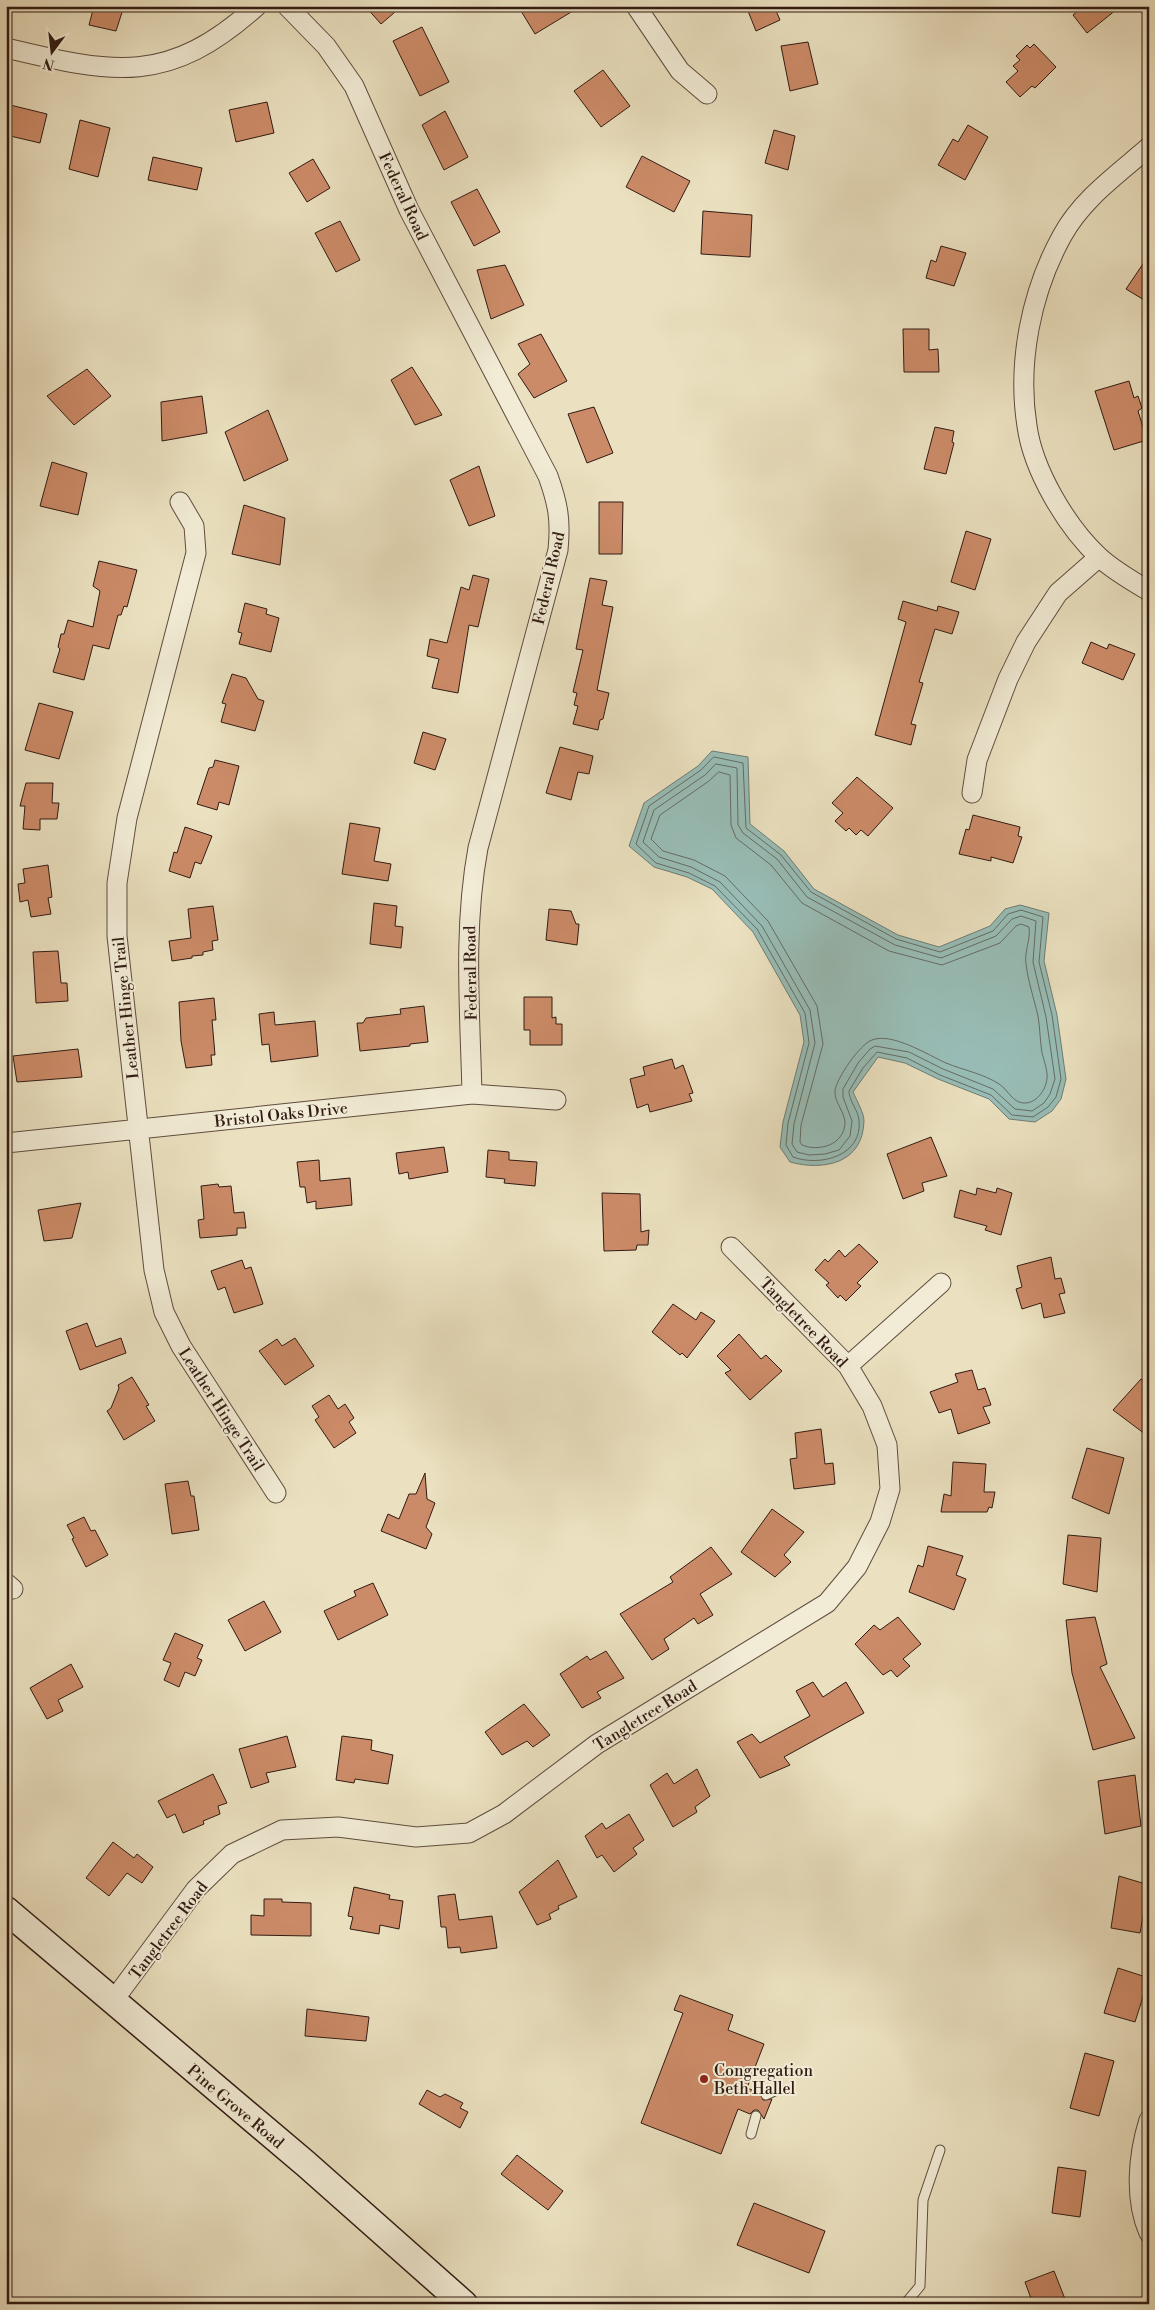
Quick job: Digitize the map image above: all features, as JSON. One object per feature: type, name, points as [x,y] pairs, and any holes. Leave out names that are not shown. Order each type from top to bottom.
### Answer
[{"type":"main road","name":"Pine Grove Road","points":[[6,1910],[306,2164],[464,2304]]},
{"type":"street","points":[[6,48],[76,65],[118,69],[160,64],[199,50],[231,29],[257,6]]},
{"type":"street","name":"Federal Road","points":[[287,6],[326,46],[354,86],[409,210],[548,476],[558,506],[560,530],[558,550],[478,848],[471,886],[468,936],[472,1094]]},
{"type":"street","points":[[636,6],[680,71],[707,94]]},
{"type":"street","points":[[1149,147],[1097,191],[1076,215],[1062,236],[1038,290],[1027,344],[1024,389],[1026,426],[1035,460],[1068,520],[1099,557],[1149,591]]},
{"type":"street","name":"Leather Hinge Trail","points":[[180,502],[194,526],[196,553],[127,818],[117,883],[117,936],[154,1270],[164,1312],[181,1346],[276,1493]]},
{"type":"street","points":[[972,793],[977,760],[1008,679],[1026,642],[1058,593],[1099,557]]},
{"type":"street","name":"Bristol Oaks Drive","points":[[6,1143],[472,1094],[556,1100]]},
{"type":"street","name":"Tangletree Road","points":[[113,2001],[196,1889],[232,1854],[282,1830],[338,1827],[416,1837],[470,1833],[504,1814],[597,1744],[827,1604],[857,1567],[880,1522],[890,1489],[886,1446],[872,1406],[848,1366],[731,1247]]},
{"type":"street","points":[[848,1366],[941,1283]]},
{"type":"street","points":[[1149,2120],[1143,2138],[1139,2190],[1149,2233]]},
{"type":"lane","points":[[766,2095],[779,2089]]},
{"type":"lane","points":[[751,2134],[756,2116]]},
{"type":"lane","points":[[905,2304],[920,2286],[923,2200],[940,2150]]},
{"type":"water","points":[[712,751],[748,757],[750,824],[784,851],[814,889],[898,935],[939,947],[990,926],[1005,909],[1020,905],[1049,913],[1044,961],[1057,1015],[1066,1079],[1061,1099],[1052,1111],[1035,1122],[1009,1119],[989,1099],[938,1079],[905,1063],[878,1057],[853,1092],[864,1118],[862,1135],[857,1147],[839,1161],[828,1164],[803,1165],[790,1162],[780,1147],[783,1122],[804,1042],[800,1015],[753,932],[712,889],[687,877],[654,867],[629,846],[644,803],[698,766]]},
{"type":"building","points":[[94,6],[124,6],[116,31],[89,25]]},
{"type":"building","points":[[365,6],[402,6],[381,24]]},
{"type":"building","points":[[518,6],[581,6],[535,34]]},
{"type":"building","points":[[746,6],[774,6],[780,20],[756,31]]},
{"type":"building","points":[[1084,6],[1121,6],[1087,33],[1073,15]]},
{"type":"building","points":[[422,27],[449,82],[420,96],[393,41]]},
{"type":"building","points":[[808,42],[818,84],[790,91],[781,46]]},
{"type":"building","points":[[1034,44],[1056,67],[1035,88],[1032,86],[1020,97],[1006,82],[1018,71],[1013,66],[1020,60],[1016,56],[1027,45],[1030,48]]},
{"type":"building","points":[[603,70],[630,106],[601,127],[574,91]]},
{"type":"building","points":[[267,102],[274,133],[236,142],[229,110]]},
{"type":"building","points":[[6,104],[47,114],[40,143],[6,135]]},
{"type":"building","points":[[445,111],[468,157],[444,170],[422,125]]},
{"type":"building","points":[[80,120],[110,128],[98,177],[69,169]]},
{"type":"building","points":[[968,125],[988,137],[965,180],[938,165],[953,139],[958,142]]},
{"type":"building","points":[[774,130],[795,136],[788,170],[765,163]]},
{"type":"building","points":[[642,156],[690,181],[674,212],[626,187]]},
{"type":"building","points":[[153,157],[202,168],[197,190],[148,180]]},
{"type":"building","points":[[313,159],[330,188],[307,202],[289,173]]},
{"type":"building","points":[[477,189],[500,232],[474,246],[451,202]]},
{"type":"building","points":[[703,211],[752,215],[750,257],[701,254]]},
{"type":"building","points":[[340,221],[360,260],[336,272],[315,233]]},
{"type":"building","points":[[941,246],[966,253],[954,286],[926,278],[931,260],[936,262]]},
{"type":"building","points":[[1149,255],[1149,303],[1126,289]]},
{"type":"building","points":[[505,265],[524,305],[491,319],[477,270]]},
{"type":"building","points":[[903,329],[929,329],[929,350],[938,349],[939,372],[904,372]]},
{"type":"building","points":[[541,334],[567,381],[534,398],[518,374],[530,364],[518,344]]},
{"type":"building","points":[[412,367],[442,415],[415,425],[391,380]]},
{"type":"building","points":[[87,369],[111,396],[74,425],[47,396]]},
{"type":"building","points":[[1129,381],[1134,398],[1138,396],[1142,408],[1138,411],[1147,440],[1114,450],[1095,391]]},
{"type":"building","points":[[202,396],[207,433],[162,441],[161,402]]},
{"type":"building","points":[[594,407],[613,453],[587,463],[568,414]]},
{"type":"building","points":[[268,410],[288,460],[244,481],[225,432]]},
{"type":"building","points":[[935,427],[954,431],[952,442],[954,443],[946,474],[924,469]]},
{"type":"building","points":[[52,462],[87,473],[78,515],[40,506]]},
{"type":"building","points":[[479,466],[495,516],[469,526],[450,480]]},
{"type":"building","points":[[599,502],[623,502],[622,554],[599,554]]},
{"type":"building","points":[[244,505],[285,518],[280,565],[232,554]]},
{"type":"building","points":[[966,531],[991,539],[975,590],[951,582]]},
{"type":"building","points":[[99,561],[137,570],[127,607],[124,606],[121,615],[118,615],[109,649],[93,645],[84,680],[53,672],[60,649],[58,647],[61,634],[64,634],[68,620],[93,627],[100,591],[93,586]]},
{"type":"building","points":[[473,575],[489,579],[478,627],[469,625],[458,693],[432,688],[439,659],[427,656],[430,639],[447,643],[461,587],[469,590]]},
{"type":"building","points":[[590,578],[607,581],[602,605],[613,607],[597,690],[609,693],[603,719],[600,720],[598,730],[573,724],[578,706],[574,705],[577,693],[573,692],[583,650],[576,649]]},
{"type":"building","points":[[903,601],[937,611],[938,606],[959,612],[952,634],[935,629],[919,682],[923,683],[911,724],[916,725],[911,745],[875,735],[906,622],[898,619]]},
{"type":"building","points":[[245,603],[267,609],[266,614],[279,618],[271,652],[239,644],[242,633],[238,632]]},
{"type":"building","points":[[1091,642],[1107,649],[1109,644],[1135,654],[1123,680],[1082,663]]},
{"type":"building","points":[[232,674],[246,678],[258,699],[264,701],[255,731],[221,722],[226,704],[222,703]]},
{"type":"building","points":[[39,703],[73,712],[59,759],[25,750]]},
{"type":"building","points":[[423,732],[446,739],[435,770],[414,763]]},
{"type":"building","points":[[560,747],[593,756],[589,774],[578,772],[571,800],[546,793]]},
{"type":"building","points":[[215,760],[239,766],[229,805],[219,802],[217,810],[197,804],[209,768],[213,767]]},
{"type":"building","points":[[857,777],[893,808],[868,836],[861,830],[856,835],[849,828],[846,831],[835,821],[843,813],[832,803]]},
{"type":"building","points":[[26,783],[53,783],[52,803],[59,803],[57,819],[40,819],[40,830],[23,829],[25,806],[20,806]]},
{"type":"building","points":[[973,815],[1020,827],[1018,836],[1022,837],[1013,863],[991,857],[991,861],[959,854],[966,829],[969,830]]},
{"type":"building","points":[[350,823],[380,828],[374,861],[391,864],[388,881],[342,874]]},
{"type":"building","points":[[185,827],[212,836],[201,864],[195,862],[190,878],[169,871],[174,852],[177,853]]},
{"type":"building","points":[[48,865],[52,897],[48,898],[51,914],[31,917],[28,900],[20,902],[18,884],[25,883],[23,869]]},
{"type":"building","points":[[374,903],[397,906],[395,926],[403,927],[401,948],[370,944]]},
{"type":"building","points":[[213,906],[218,940],[212,941],[213,950],[203,952],[203,955],[192,956],[192,958],[172,961],[169,941],[191,938],[188,909]]},
{"type":"building","points":[[549,909],[571,911],[576,924],[579,924],[577,945],[546,940]]},
{"type":"building","points":[[58,951],[61,983],[67,983],[68,1001],[36,1003],[33,952]]},
{"type":"building","points":[[524,997],[552,997],[552,1018],[556,1017],[556,1024],[562,1024],[562,1045],[530,1045],[530,1030],[524,1030]]},
{"type":"building","points":[[214,998],[216,1020],[212,1020],[215,1055],[211,1055],[212,1065],[186,1068],[181,1041],[179,1002]]},
{"type":"building","points":[[424,1006],[428,1042],[410,1044],[410,1046],[360,1051],[357,1023],[363,1023],[366,1018],[401,1014],[400,1009]]},
{"type":"building","points":[[274,1012],[275,1025],[315,1021],[318,1056],[271,1062],[269,1044],[262,1045],[259,1014]]},
{"type":"building","points":[[78,1049],[82,1077],[17,1082],[13,1056]]},
{"type":"building","points":[[672,1059],[675,1069],[683,1065],[693,1093],[689,1094],[692,1101],[650,1112],[648,1104],[637,1108],[630,1079],[645,1075],[643,1067]]},
{"type":"building","points":[[931,1137],[947,1176],[922,1183],[924,1191],[903,1199],[887,1154]]},
{"type":"building","points":[[444,1147],[448,1172],[409,1179],[408,1172],[399,1174],[396,1153]]},
{"type":"building","points":[[488,1150],[509,1152],[509,1160],[537,1162],[535,1186],[504,1183],[505,1179],[486,1177]]},
{"type":"building","points":[[319,1160],[320,1181],[350,1178],[352,1205],[316,1209],[316,1201],[307,1203],[305,1187],[300,1187],[297,1162]]},
{"type":"building","points":[[218,1184],[219,1187],[231,1186],[234,1213],[244,1212],[246,1228],[237,1228],[237,1235],[200,1238],[198,1220],[204,1219],[201,1186]]},
{"type":"building","points":[[977,1188],[996,1193],[997,1188],[1012,1193],[1001,1235],[985,1230],[987,1226],[954,1217],[960,1190],[976,1195]]},
{"type":"building","points":[[602,1193],[640,1194],[641,1232],[649,1230],[648,1245],[637,1245],[636,1250],[604,1251]]},
{"type":"building","points":[[81,1203],[72,1238],[44,1241],[38,1210]]},
{"type":"building","points":[[859,1244],[878,1262],[857,1283],[861,1286],[846,1301],[840,1295],[838,1298],[826,1285],[829,1283],[815,1270],[825,1259],[828,1262],[839,1250],[845,1257]]},
{"type":"building","points":[[1051,1257],[1055,1279],[1061,1278],[1065,1293],[1059,1294],[1065,1313],[1044,1318],[1041,1303],[1022,1309],[1016,1289],[1022,1287],[1017,1266]]},
{"type":"building","points":[[242,1260],[245,1269],[251,1267],[263,1304],[234,1313],[225,1287],[218,1290],[211,1271]]},
{"type":"building","points":[[673,1304],[696,1320],[701,1312],[715,1321],[687,1358],[682,1353],[680,1355],[652,1332]]},
{"type":"building","points":[[87,1323],[96,1347],[121,1338],[126,1353],[80,1370],[66,1331]]},
{"type":"building","points":[[739,1334],[761,1359],[766,1355],[782,1371],[750,1400],[725,1373],[731,1370],[717,1356]]},
{"type":"building","points":[[295,1338],[314,1366],[285,1385],[259,1351],[277,1339],[282,1346]]},
{"type":"building","points":[[972,1370],[978,1390],[985,1388],[991,1405],[983,1407],[990,1423],[958,1434],[951,1409],[939,1413],[930,1392],[958,1382],[955,1374]]},
{"type":"building","points":[[132,1377],[149,1405],[146,1406],[155,1421],[124,1440],[107,1411],[111,1408],[119,1388],[118,1385]]},
{"type":"building","points":[[1141,1379],[1149,1384],[1149,1437],[1113,1410]]},
{"type":"building","points":[[329,1395],[338,1409],[345,1404],[354,1418],[349,1422],[356,1433],[334,1448],[315,1420],[319,1417],[312,1406]]},
{"type":"building","points":[[821,1429],[825,1464],[833,1463],[835,1484],[794,1489],[790,1459],[797,1458],[795,1433]]},
{"type":"building","points":[[1087,1448],[1124,1458],[1109,1514],[1072,1498]]},
{"type":"building","points":[[953,1462],[986,1464],[984,1492],[995,1492],[992,1508],[989,1507],[987,1512],[941,1512],[944,1494],[951,1496]]},
{"type":"building","points":[[425,1473],[427,1499],[435,1503],[426,1527],[432,1534],[426,1549],[381,1531],[388,1514],[399,1519],[409,1494],[416,1494]]},
{"type":"building","points":[[188,1481],[191,1496],[194,1496],[199,1530],[172,1534],[165,1484]]},
{"type":"building","points":[[772,1509],[804,1532],[784,1555],[791,1562],[775,1577],[741,1552]]},
{"type":"building","points":[[84,1517],[91,1531],[95,1530],[108,1555],[86,1567],[67,1525]]},
{"type":"building","points":[[1068,1535],[1101,1538],[1097,1592],[1063,1584]]},
{"type":"building","points":[[928,1546],[963,1556],[956,1575],[966,1579],[954,1610],[909,1592],[918,1565],[923,1567]]},
{"type":"building","points":[[711,1547],[732,1574],[700,1594],[713,1615],[698,1624],[694,1618],[664,1639],[669,1649],[652,1660],[620,1614],[673,1582],[670,1577]]},
{"type":"building","points":[[373,1583],[388,1615],[338,1640],[324,1611],[356,1596],[354,1591]]},
{"type":"building","points":[[264,1601],[281,1632],[245,1651],[228,1620]]},
{"type":"building","points":[[898,1617],[921,1644],[903,1659],[910,1666],[897,1677],[891,1670],[883,1675],[855,1644],[874,1625],[880,1630]]},
{"type":"building","points":[[1095,1617],[1107,1664],[1100,1667],[1135,1738],[1093,1750],[1072,1673],[1066,1620]]},
{"type":"building","points":[[175,1633],[203,1645],[197,1658],[202,1660],[195,1676],[185,1672],[179,1687],[164,1680],[171,1663],[163,1660]]},
{"type":"building","points":[[606,1651],[624,1678],[597,1692],[601,1698],[582,1708],[560,1674],[587,1656],[590,1660]]},
{"type":"building","points":[[71,1664],[83,1687],[58,1700],[63,1711],[47,1719],[30,1688]]},
{"type":"building","points":[[813,1682],[823,1697],[846,1682],[864,1713],[784,1757],[790,1765],[760,1778],[737,1742],[752,1734],[760,1743],[810,1716],[796,1691]]},
{"type":"building","points":[[524,1704],[550,1735],[533,1747],[527,1741],[502,1755],[485,1732]]},
{"type":"building","points":[[287,1736],[296,1767],[266,1773],[269,1782],[251,1788],[239,1749]]},
{"type":"building","points":[[342,1736],[372,1740],[371,1750],[393,1755],[388,1784],[355,1779],[354,1783],[336,1780]]},
{"type":"building","points":[[697,1769],[710,1796],[695,1807],[697,1812],[673,1827],[650,1785],[667,1773],[674,1784]]},
{"type":"building","points":[[213,1774],[227,1803],[218,1806],[220,1814],[203,1821],[204,1824],[183,1833],[175,1814],[167,1818],[158,1801]]},
{"type":"building","points":[[1135,1775],[1141,1826],[1105,1834],[1098,1781]]},
{"type":"building","points":[[629,1814],[644,1840],[633,1848],[637,1854],[614,1872],[602,1855],[597,1858],[585,1836],[602,1823],[606,1829]]},
{"type":"building","points":[[113,1842],[134,1858],[137,1854],[153,1867],[142,1883],[127,1873],[109,1896],[86,1878]]},
{"type":"building","points":[[558,1860],[577,1897],[558,1906],[559,1909],[549,1914],[551,1919],[537,1925],[519,1892]]},
{"type":"building","points":[[1119,1876],[1149,1885],[1140,1933],[1111,1928]]},
{"type":"building","points":[[354,1887],[390,1895],[389,1899],[403,1901],[399,1929],[380,1925],[379,1934],[350,1929],[353,1917],[348,1916]]},
{"type":"building","points":[[455,1894],[459,1920],[492,1916],[497,1948],[461,1953],[460,1947],[448,1948],[446,1927],[441,1927],[438,1896]]},
{"type":"building","points":[[264,1899],[282,1899],[282,1902],[311,1903],[311,1936],[251,1935],[251,1915],[264,1916]]},
{"type":"building","points":[[1118,1968],[1149,1978],[1135,2022],[1104,2013]]},
{"type":"building","points":[[680,1995],[733,2015],[728,2030],[764,2044],[747,2088],[760,2093],[763,2100],[772,2099],[764,2119],[758,2110],[754,2110],[750,2114],[738,2109],[721,2154],[641,2123],[683,2013],[674,2010]]},
{"type":"building","points":[[307,2009],[369,2017],[366,2041],[305,2036]]},
{"type":"building","points":[[1085,2053],[1114,2061],[1099,2116],[1070,2108]]},
{"type":"building","points":[[427,2090],[440,2097],[445,2094],[463,2103],[460,2108],[468,2112],[460,2128],[419,2104]]},
{"type":"building","points":[[517,2155],[563,2191],[548,2210],[501,2174]]},
{"type":"building","points":[[1058,2167],[1086,2171],[1080,2217],[1052,2213]]},
{"type":"building","points":[[754,2203],[825,2231],[809,2273],[737,2245]]},
{"type":"building","points":[[1054,2271],[1067,2304],[1033,2304],[1025,2282]]},
{"type":"place","name":"Congregation Beth Hallel","points":[[704,2079]]}]
